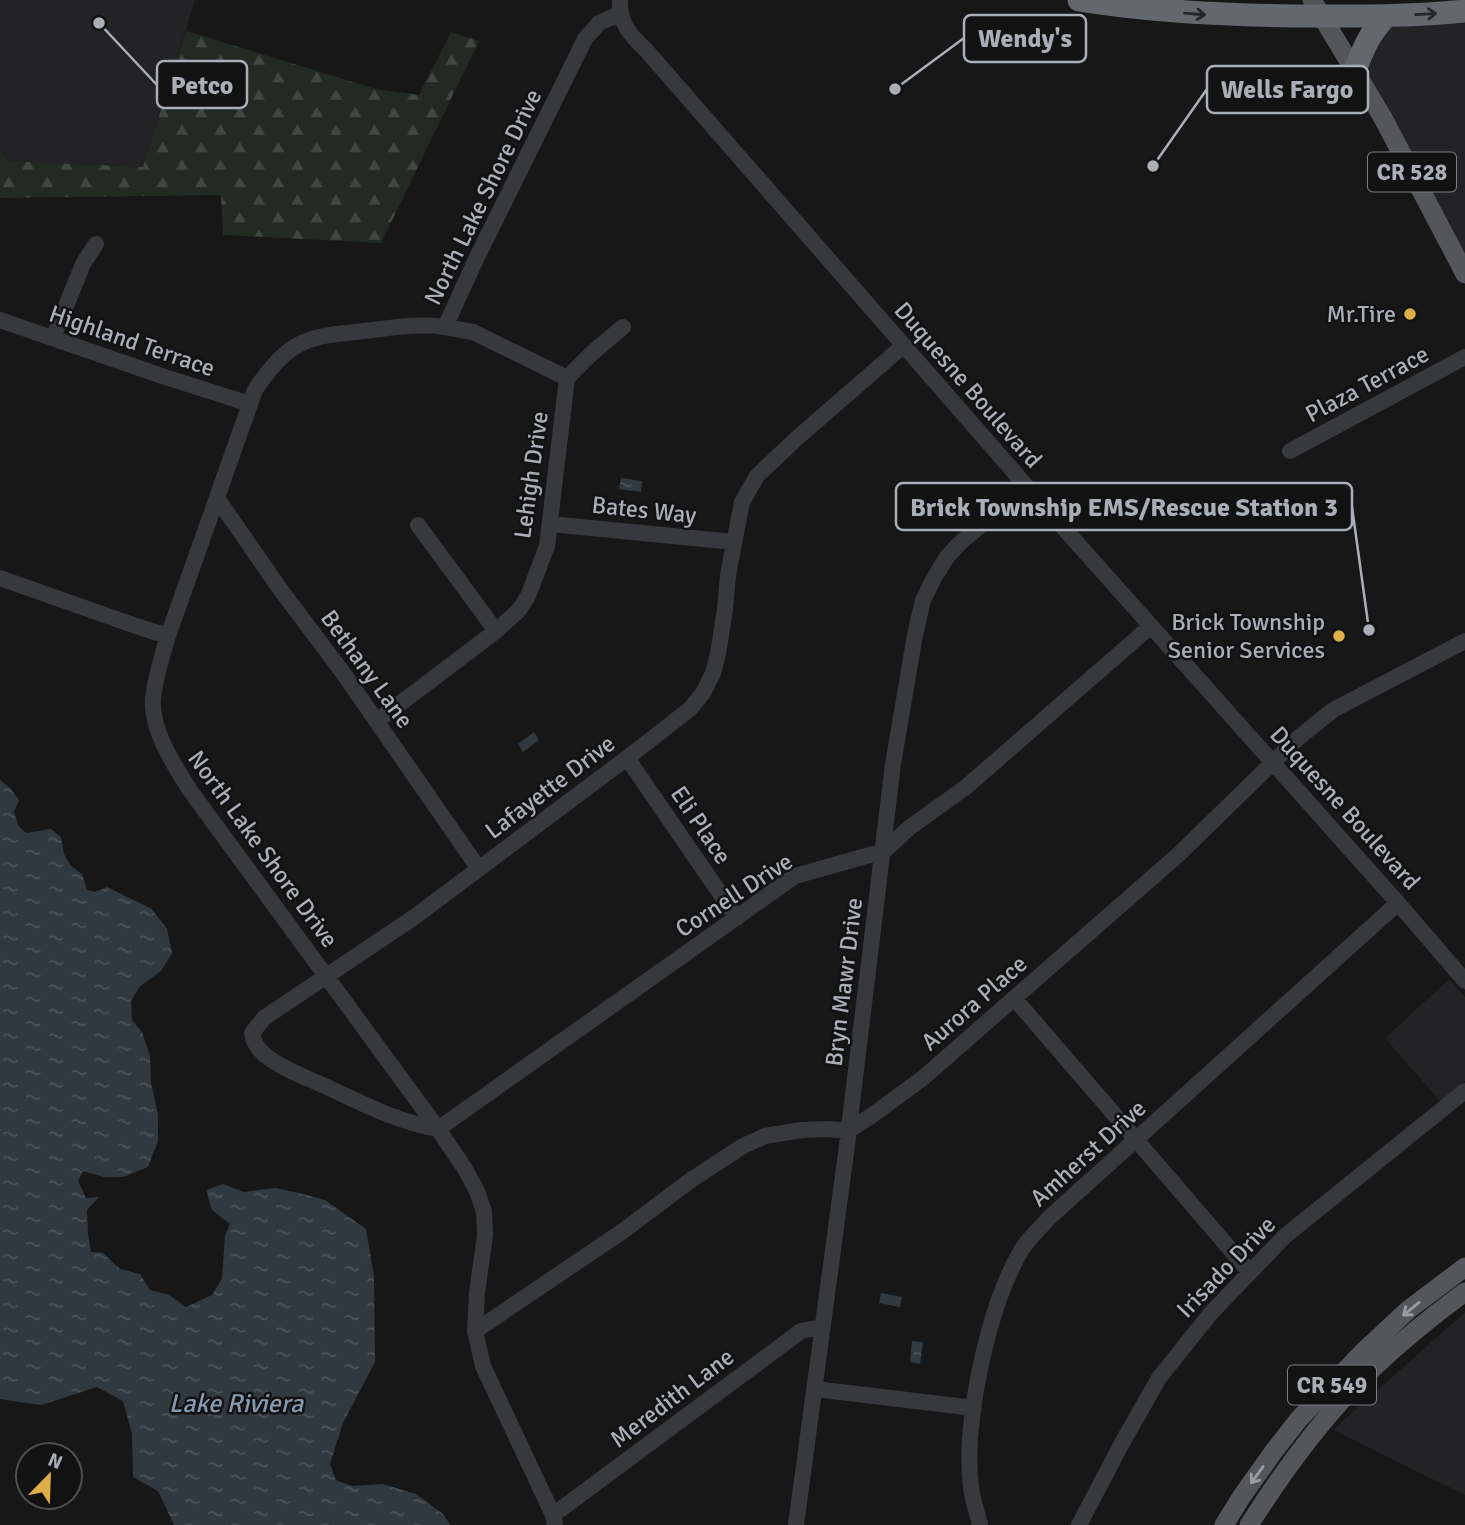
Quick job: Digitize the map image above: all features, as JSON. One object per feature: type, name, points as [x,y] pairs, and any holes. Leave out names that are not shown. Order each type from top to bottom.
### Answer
[{"type":"highway","points":[[1079,0],[1210,15],[1317,8],[1387,16],[1465,11]]},
{"type":"highway","points":[[1355,70],[1372,32],[1387,16]]},
{"type":"main road","name":"CR 528","points":[[1317,8],[1384,118],[1465,274]]},
{"type":"main road","name":"CR 549","points":[[1224,1525],[1258,1473],[1299,1419],[1362,1353],[1408,1310],[1465,1267]]},
{"type":"main road","name":"CR 549","points":[[1249,1525],[1289,1464],[1355,1386],[1424,1324],[1465,1292]]},
{"type":"street","name":"North Lake Shore Drive","points":[[554,1520],[483,1366],[475,1331],[485,1235],[484,1212],[477,1191],[438,1129],[189,789],[167,753],[153,702],[168,636],[250,404],[267,373],[294,347],[321,336],[390,327],[445,327],[586,38],[599,23],[620,7]]},
{"type":"street","name":"Duquesne Boulevard","points":[[620,7],[630,35],[646,50],[1028,488],[1398,903],[1462,971]]},
{"type":"street","points":[[53,338],[83,264],[96,244]]},
{"type":"street","name":"Highland Terrace","points":[[0,320],[250,404]]},
{"type":"street","points":[[445,327],[473,332],[567,378],[623,327]]},
{"type":"street","name":"Lafayette Drive","points":[[438,1129],[418,1125],[363,1104],[288,1069],[260,1049],[252,1033],[264,1018],[413,918],[690,709],[703,693],[713,673],[725,609],[727,575],[742,502],[757,476],[903,346]]},
{"type":"street","name":"Plaza Terrace","points":[[1290,451],[1465,357]]},
{"type":"street","name":"Lehigh Drive","points":[[377,721],[496,631],[519,610],[528,596],[547,547],[567,378]]},
{"type":"street","name":"Bryn Mawr Drive","points":[[796,1525],[894,764],[915,635],[923,600],[947,557],[960,543],[1028,488]]},
{"type":"street","name":"Bethany Lane","points":[[217,498],[479,869]]},
{"type":"street","name":"Bates Way","points":[[550,524],[734,542]]},
{"type":"street","points":[[418,525],[496,631]]},
{"type":"street","points":[[0,578],[168,636]]},
{"type":"street","name":"Cornell Drive","points":[[438,1129],[795,876],[884,851],[909,828],[965,786],[1152,626]]},
{"type":"street","name":"Aurora Place","points":[[848,1131],[923,1078],[1178,855],[1297,739],[1333,710],[1465,640]]},
{"type":"street","name":"Eli Place","points":[[627,758],[737,918]]},
{"type":"street","name":"Amherst Drive","points":[[980,1525],[971,1488],[970,1448],[974,1408],[987,1338],[1010,1272],[1023,1247],[1050,1217],[1398,903]]},
{"type":"street","points":[[1014,998],[1250,1271]]},
{"type":"street","name":"Irisado Drive","points":[[1079,1525],[1159,1378],[1211,1312],[1285,1236],[1465,1091]]},
{"type":"street","points":[[475,1331],[743,1146],[765,1136],[802,1130],[848,1131]]},
{"type":"street","name":"Meredith Lane","points":[[554,1520],[801,1331],[822,1327]]},
{"type":"street","points":[[815,1389],[974,1408]]},
{"type":"shaded area","points":[[0,0],[195,0],[143,167],[8,161],[0,148]]},
{"type":"shaded area","points":[[1465,11],[1465,274],[1355,70],[1386,16]]},
{"type":"shaded area","points":[[1449,979],[1465,997],[1465,1081],[1441,1102],[1385,1038]]},
{"type":"shaded area","points":[[1465,1312],[1465,1495],[1333,1430]]},
{"type":"green space","points":[[186,31],[376,89],[419,95],[451,32],[479,41],[381,243],[223,235],[221,195],[0,198],[0,148],[8,161],[143,167]]},
{"type":"water","points":[[621,478],[642,481],[641,492],[619,489]]},
{"type":"water","points":[[534,732],[539,740],[523,752],[518,744]]},
{"type":"water","name":"Lake Riviera","points":[[0,780],[19,800],[14,812],[18,825],[26,833],[51,829],[61,837],[64,854],[71,866],[82,874],[87,890],[95,892],[107,887],[152,909],[167,929],[172,953],[161,971],[140,986],[131,1001],[132,1020],[142,1032],[150,1056],[151,1083],[158,1115],[158,1141],[148,1167],[123,1177],[104,1177],[83,1171],[78,1181],[86,1198],[99,1197],[87,1210],[91,1252],[103,1253],[120,1269],[140,1274],[150,1290],[169,1295],[186,1307],[212,1295],[222,1279],[225,1236],[230,1224],[212,1210],[206,1190],[223,1184],[244,1192],[275,1188],[303,1194],[325,1200],[366,1229],[374,1276],[375,1362],[343,1423],[330,1464],[336,1480],[352,1486],[383,1484],[416,1494],[443,1514],[450,1525],[174,1525],[158,1491],[133,1477],[132,1434],[123,1401],[97,1387],[41,1405],[0,1399]]},
{"type":"water","points":[[881,1293],[902,1297],[900,1307],[879,1303]]},
{"type":"water","points":[[912,1341],[923,1342],[920,1364],[910,1362]]},
{"type":"place","name":"Petco","points":[[99,23]]},
{"type":"place","name":"Wendy's","points":[[895,89]]},
{"type":"place","name":"Wells Fargo","points":[[1153,166]]},
{"type":"place","name":"Mr.Tire","points":[[1410,314]]},
{"type":"place","name":"Brick Township EMS/Rescue Station 3","points":[[1369,630]]},
{"type":"place","name":"Brick Township Senior Services","points":[[1339,636]]}]
